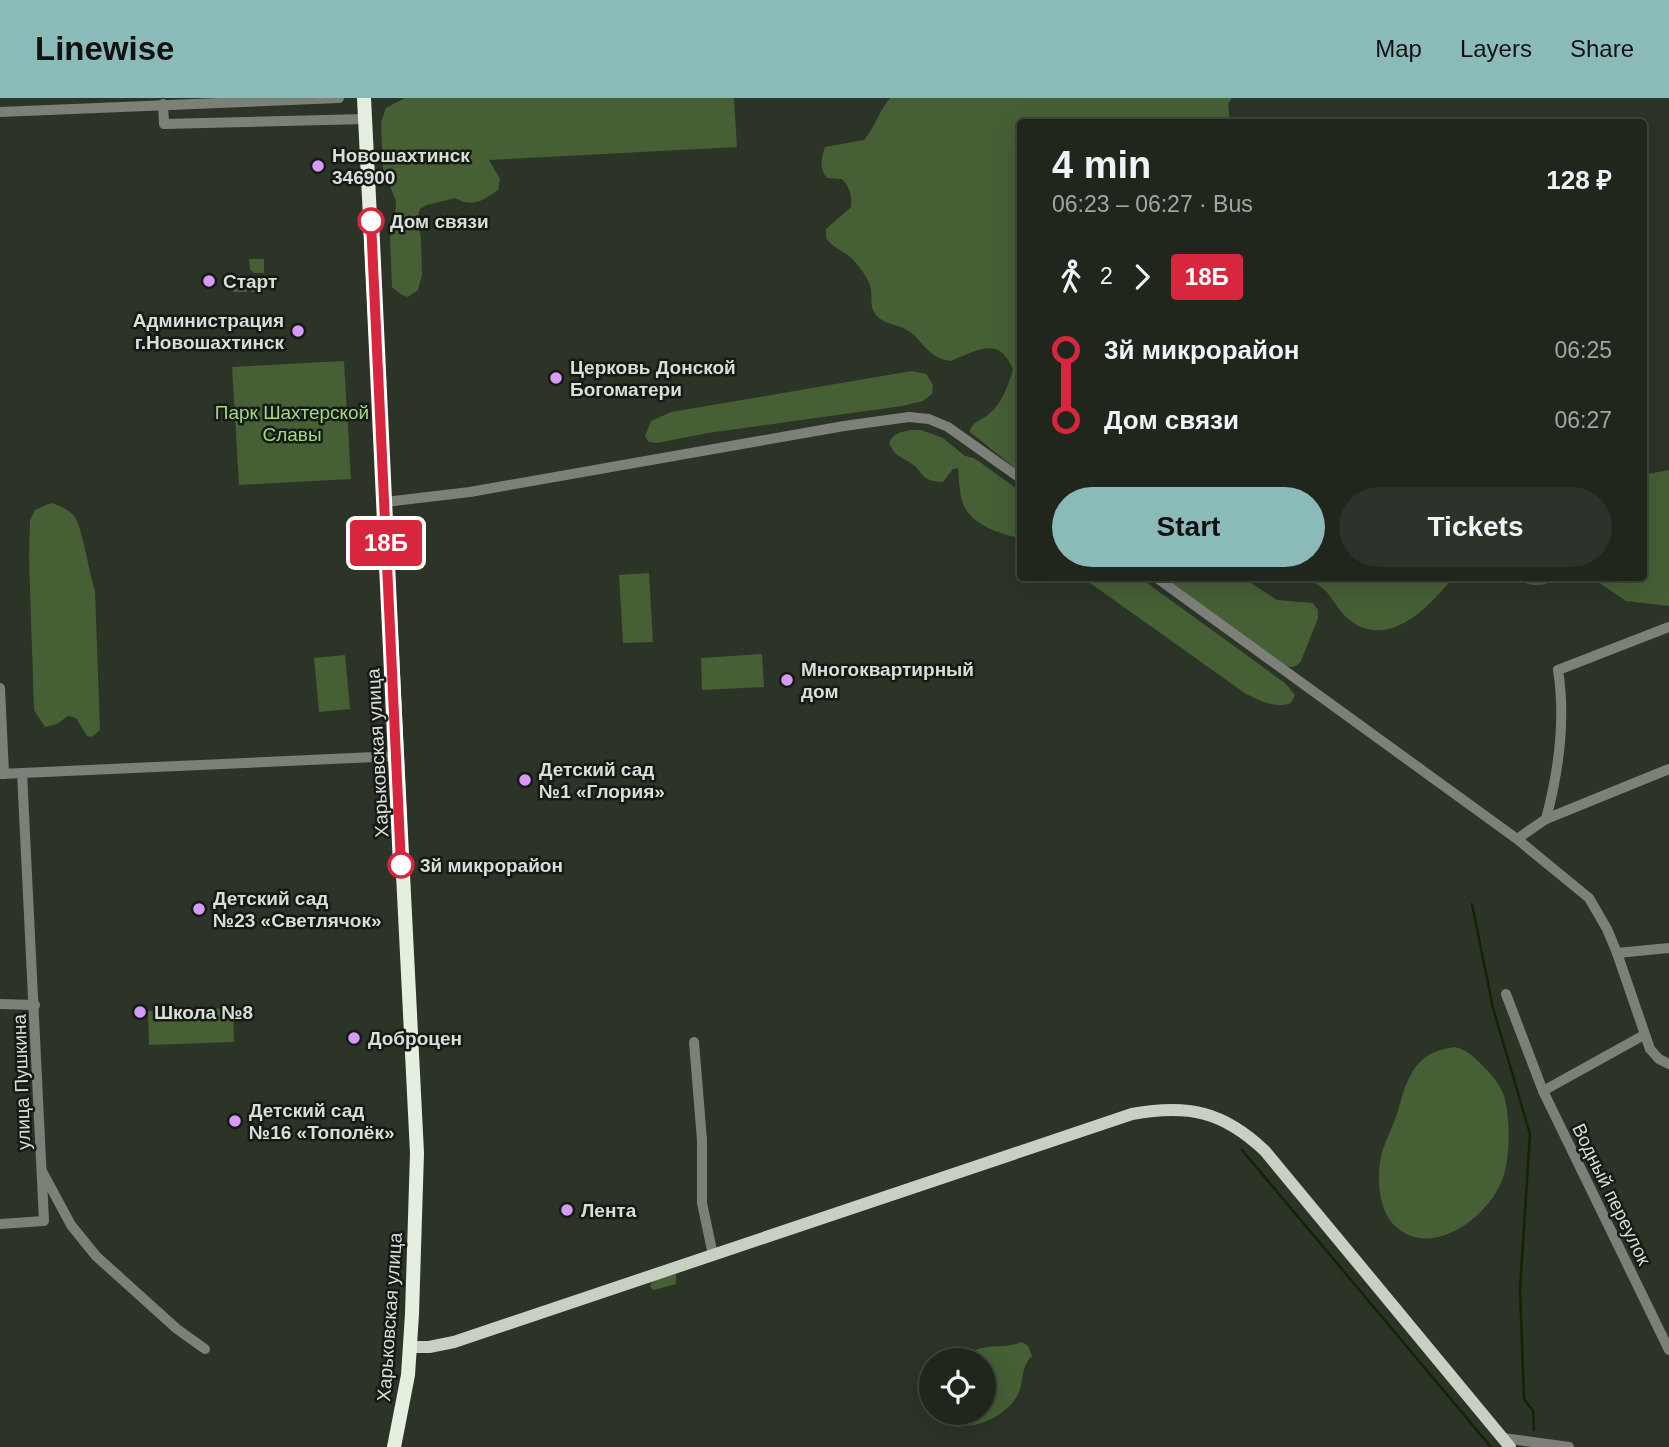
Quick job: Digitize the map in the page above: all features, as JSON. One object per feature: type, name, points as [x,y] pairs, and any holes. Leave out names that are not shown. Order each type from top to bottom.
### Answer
[{"type":"highway","name":"Харьковская улица","points":[[364,98],[417,1153],[410,1347],[405,1395],[394,1447]]},
{"type":"main road","points":[[410,1347],[429,1347],[454,1342],[1132,1114],[1157,1110],[1196,1111],[1216,1116],[1232,1125],[1265,1151],[1507,1443]]},
{"type":"street","points":[[0,112],[339,98]]},
{"type":"street","points":[[163,104],[164,124],[365,119]]},
{"type":"street","points":[[385,502],[470,492],[909,417],[929,419],[948,427],[1017,476]]},
{"type":"street","points":[[1161,581],[1517,839],[1589,898],[1617,953],[1650,1049],[1664,1062]]},
{"type":"street","points":[[1546,819],[1558,767],[1562,706],[1558,670],[1669,627]]},
{"type":"street","points":[[0,688],[2,774],[397,757]]},
{"type":"street","points":[[1517,839],[1546,819],[1669,769]]},
{"type":"street","name":"улица Пушкина","points":[[0,1224],[44,1221],[22,774]]},
{"type":"street","points":[[1617,953],[1669,948]]},
{"type":"street","name":"Водный переулок","points":[[1506,994],[1543,1091],[1669,1350]]},
{"type":"street","points":[[0,1004],[35,1005]]},
{"type":"street","points":[[1543,1091],[1644,1035]]},
{"type":"street","points":[[694,1042],[702,1140],[702,1203],[713,1255]]},
{"type":"street","points":[[42,1173],[71,1225],[96,1256],[166,1320],[205,1349]]},
{"type":"street","points":[[1507,1443],[1569,1447]]},
{"type":"green space","points":[[405,98],[734,98],[737,147],[489,160],[500,179],[498,190],[477,202],[467,203],[455,198],[420,209],[417,219],[421,238],[422,275],[418,290],[408,297],[392,287],[390,238],[395,221],[396,201],[383,169],[381,122],[386,108]]},
{"type":"green space","points":[[890,98],[1232,98],[1228,104],[1230,119],[1017,119],[1017,470],[970,432],[975,423],[994,410],[1004,394],[1013,370],[1008,359],[1001,352],[987,348],[951,361],[935,356],[915,336],[876,315],[865,275],[851,258],[826,238],[826,229],[851,207],[851,195],[842,179],[827,178],[824,174],[822,156],[825,147],[864,140]]},
{"type":"green space","points":[[249,259],[264,259],[264,273],[254,273],[250,269]]},
{"type":"green space","points":[[264,276],[265,291],[251,292],[250,281],[254,277]]},
{"type":"green space","points":[[232,278],[243,278],[247,282],[247,292],[233,292]]},
{"type":"green space","name":"Парк Шахтерской Славы","points":[[344,361],[351,479],[239,485],[232,367]]},
{"type":"green space","points":[[912,371],[926,374],[933,385],[932,394],[923,401],[657,443],[649,442],[645,436],[651,421],[671,412]]},
{"type":"green space","points":[[921,430],[943,438],[965,456],[974,458],[1017,489],[1017,537],[994,531],[971,516],[962,501],[958,468],[953,469],[943,482],[929,480],[914,465],[896,453],[889,443],[898,434]]},
{"type":"green space","points":[[1669,470],[1669,606],[1626,601],[1596,581],[1647,581],[1647,474]]},
{"type":"green space","points":[[51,503],[66,509],[77,521],[95,590],[100,730],[92,737],[87,736],[76,718],[68,716],[57,724],[45,727],[34,710],[30,520],[35,510]]},
{"type":"green space","points":[[649,573],[653,642],[623,643],[619,575]]},
{"type":"green space","points":[[1087,581],[1144,581],[1285,683],[1295,695],[1291,703],[1274,705],[1246,694]]},
{"type":"green space","points":[[1169,581],[1248,581],[1277,600],[1313,603],[1318,610],[1318,618],[1301,661],[1294,667],[1285,665]]},
{"type":"green space","points":[[1306,581],[1450,581],[1419,613],[1391,628],[1376,630],[1361,627],[1346,617],[1318,585]]},
{"type":"green space","points":[[1518,581],[1551,581],[1539,585]]},
{"type":"green space","points":[[762,654],[764,687],[702,690],[701,658]]},
{"type":"green space","points":[[345,655],[350,709],[319,712],[314,658]]},
{"type":"green space","points":[[233,1008],[234,1042],[149,1045],[148,1011]]},
{"type":"green space","points":[[1454,1047],[1467,1052],[1478,1061],[1503,1093],[1509,1126],[1507,1163],[1493,1197],[1469,1222],[1439,1237],[1408,1235],[1394,1225],[1384,1209],[1379,1178],[1381,1158],[1412,1072],[1429,1055]]},
{"type":"green space","points":[[676,1274],[676,1284],[654,1290],[650,1287],[652,1281]]},
{"type":"green space","points":[[1022,1342],[1028,1346],[1032,1356],[1026,1364],[1014,1401],[996,1416],[996,1348],[982,1348]]},
{"type":"waterway","points":[[1472,904],[1493,1008],[1530,1134],[1520,1289],[1524,1399],[1533,1411],[1534,1430]]},
{"type":"waterway","points":[[1242,1150],[1491,1447]]},
{"type":"bus line","name":"18Б","points":[[371,221],[401,865]]},
{"type":"place","name":"Новошахтинск 346900","points":[[318,166]]},
{"type":"place","name":"Дом связи","points":[[371,221]]},
{"type":"place","name":"Старт","points":[[209,281]]},
{"type":"place","name":"Администрация г.Новошахтинск","points":[[298,331]]},
{"type":"place","name":"Церковь Донской Богоматери","points":[[556,378]]},
{"type":"place","name":"Многоквартирный дом","points":[[787,680]]},
{"type":"place","name":"Детский сад №1 «Глория»","points":[[525,780]]},
{"type":"place","name":"3й микрорайон","points":[[401,865]]},
{"type":"place","name":"Детский сад №23 «Светлячок»","points":[[199,909]]},
{"type":"place","name":"Школа №8","points":[[140,1012]]},
{"type":"place","name":"Доброцен","points":[[354,1038]]},
{"type":"place","name":"Детский сад №16 «Тополёк»","points":[[235,1121]]},
{"type":"place","name":"Лента","points":[[567,1210]]}]
